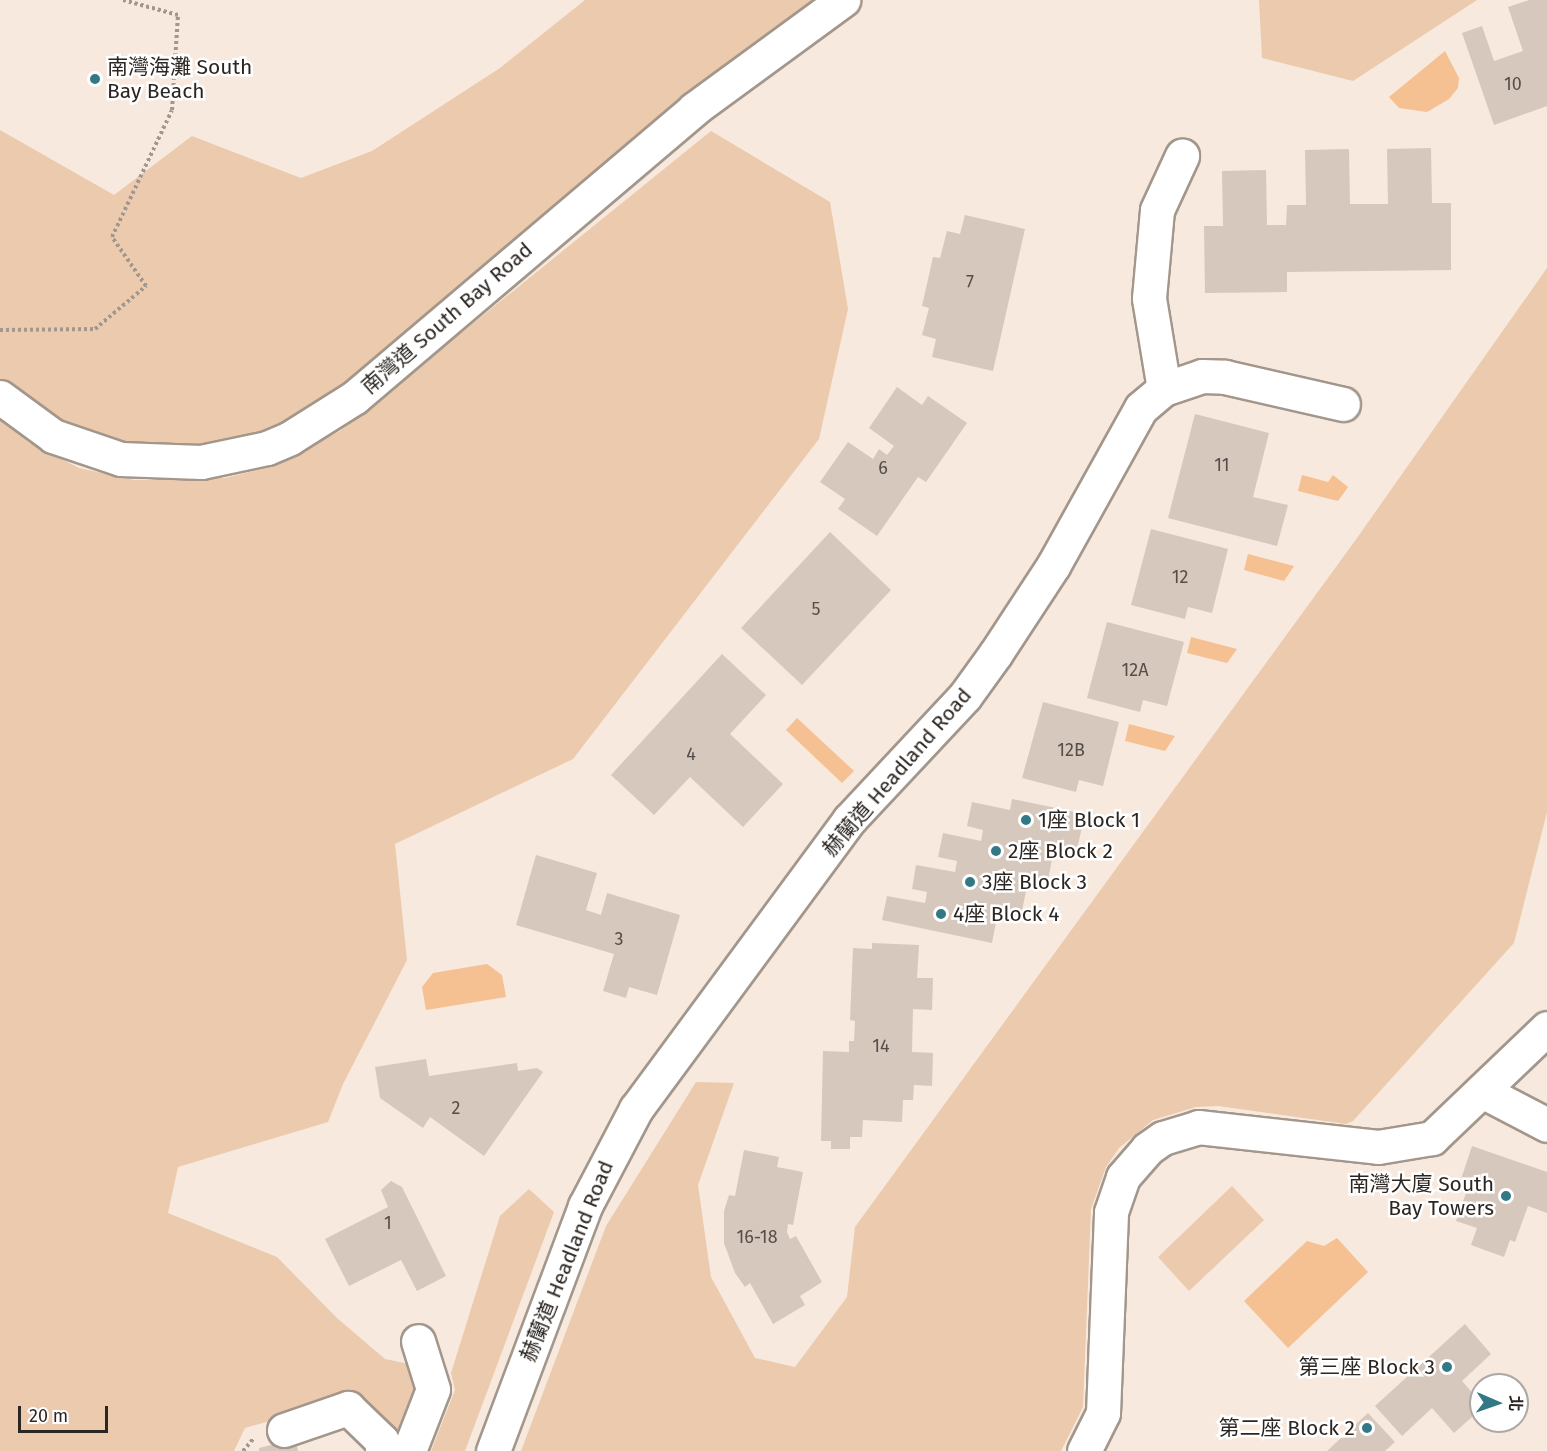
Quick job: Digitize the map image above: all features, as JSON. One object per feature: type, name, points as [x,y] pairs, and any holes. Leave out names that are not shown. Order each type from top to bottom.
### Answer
[{"type":"street","name":"南灣道 South Bay Road","points":[[0,397],[52,436],[121,459],[201,462],[267,448],[290,438],[355,397],[694,109],[843,0]]},
{"type":"street","points":[[1164,389],[1149,298],[1157,210],[1182,156]]},
{"type":"street","name":"赫蘭道 Headland Road","points":[[493,1451],[585,1206],[636,1109],[849,820],[972,687],[1053,566],[1128,427],[1141,408],[1164,389],[1202,376],[1225,377],[1343,404]]},
{"type":"street","points":[[1084,1451],[1103,1413],[1111,1212],[1123,1177],[1134,1162],[1163,1138],[1198,1127],[1378,1147],[1431,1138],[1547,1028]]},
{"type":"street","points":[[1482,1091],[1547,1125]]},
{"type":"street","points":[[409,1451],[434,1389],[418,1341]]},
{"type":"street","points":[[284,1430],[348,1408],[382,1441],[382,1451]]},
{"type":"path","points":[[0,330],[95,329],[146,286],[112,237],[172,110],[178,15],[123,0]]},
{"type":"shaded area","points":[[585,0],[840,0],[345,397],[220,450],[88,442],[0,380],[0,130],[114,195],[192,136],[301,178],[372,151],[500,68]]},
{"type":"shaded area","points":[[1259,0],[1477,0],[1353,81],[1262,58]]},
{"type":"shaded area","points":[[1445,51],[1459,78],[1458,88],[1449,99],[1427,112],[1399,108],[1389,97]]},
{"type":"shaded area","points":[[711,131],[830,202],[848,309],[819,439],[573,759],[395,844],[407,960],[343,1084],[328,1122],[178,1167],[168,1213],[277,1257],[337,1318],[385,1359],[414,1365],[421,1389],[400,1445],[353,1397],[245,1428],[234,1451],[0,1451],[0,418],[28,442],[79,468],[134,480],[225,478],[270,467],[340,431]]},
{"type":"shaded area","points":[[1547,268],[1547,812],[1514,943],[1353,1121],[1346,1124],[1218,1106],[1196,1107],[1153,1120],[1119,1148],[1106,1167],[1091,1209],[1083,1407],[1061,1451],[521,1451],[606,1226],[696,1082],[734,1083],[698,1185],[711,1277],[755,1358],[795,1367],[847,1297],[855,1227],[1357,538]]},
{"type":"shaded area","points":[[1302,475],[1328,482],[1333,475],[1348,487],[1338,501],[1298,491]]},
{"type":"shaded area","points":[[1248,554],[1294,566],[1284,581],[1244,570]]},
{"type":"shaded area","points":[[1191,637],[1237,649],[1227,663],[1187,653]]},
{"type":"shaded area","points":[[797,718],[854,771],[842,783],[786,730]]},
{"type":"shaded area","points":[[1129,724],[1175,736],[1165,751],[1125,741]]},
{"type":"shaded area","points":[[487,964],[502,975],[506,997],[426,1010],[422,987],[433,973]]},
{"type":"shaded area","points":[[1232,1186],[1264,1220],[1189,1291],[1158,1257]]},
{"type":"shaded area","points":[[529,1189],[554,1212],[465,1451],[431,1451],[455,1390],[451,1373],[500,1216]]},
{"type":"shaded area","points":[[1337,1238],[1368,1272],[1288,1348],[1244,1301],[1307,1241],[1324,1246]]},
{"type":"building","points":[[1529,0],[1547,0],[1547,106],[1494,125],[1462,33],[1482,26],[1494,61],[1523,51],[1508,7]]},
{"type":"building","points":[[1431,148],[1432,203],[1451,203],[1451,270],[1287,272],[1287,292],[1205,293],[1204,226],[1223,226],[1222,171],[1266,170],[1267,225],[1286,225],[1287,205],[1306,205],[1305,150],[1349,149],[1350,204],[1388,204],[1387,149]]},
{"type":"building","points":[[965,215],[1025,229],[993,371],[932,357],[936,339],[922,335],[929,308],[922,306],[933,257],[940,258],[947,231],[960,234]]},
{"type":"building","points":[[897,387],[922,405],[928,396],[967,423],[926,482],[918,477],[877,536],[838,509],[845,499],[820,482],[848,442],[873,459],[879,449],[887,455],[894,446],[869,428]]},
{"type":"building","points":[[1195,414],[1269,433],[1253,497],[1288,505],[1277,546],[1168,518]]},
{"type":"building","points":[[1151,529],[1228,549],[1212,613],[1188,607],[1185,619],[1131,605]]},
{"type":"building","points":[[830,532],[891,590],[802,685],[741,628]]},
{"type":"building","points":[[1107,622],[1184,642],[1167,706],[1143,700],[1140,712],[1087,698]]},
{"type":"building","points":[[722,654],[766,695],[730,734],[783,784],[743,827],[690,777],[654,815],[611,775]]},
{"type":"building","points":[[1043,702],[1119,722],[1103,786],[1079,780],[1076,792],[1022,778]]},
{"type":"building","points":[[1012,799],[1085,814],[1077,849],[1055,844],[1048,880],[1029,876],[1022,911],[999,907],[992,943],[882,920],[887,896],[925,903],[927,892],[912,889],[916,865],[955,872],[957,861],[938,857],[943,833],[981,841],[983,830],[967,826],[972,802],[1010,810]]},
{"type":"building","points":[[536,855],[597,873],[586,910],[601,915],[607,893],[680,915],[657,995],[629,987],[626,998],[603,991],[614,954],[516,925]]},
{"type":"building","points":[[872,943],[919,945],[917,978],[933,978],[932,1010],[913,1009],[912,1052],[933,1053],[932,1086],[914,1085],[913,1100],[903,1100],[902,1122],[863,1120],[862,1137],[850,1137],[850,1149],[831,1149],[831,1141],[821,1141],[823,1051],[849,1052],[849,1041],[854,1041],[855,1021],[850,1020],[853,948],[872,949]]},
{"type":"building","points":[[426,1059],[429,1076],[517,1063],[518,1071],[537,1068],[543,1072],[484,1156],[430,1117],[423,1128],[380,1098],[375,1067]]},
{"type":"building","name":"南灣大廈 South Bay Towers","points":[[1472,1146],[1547,1172],[1547,1213],[1528,1206],[1515,1242],[1510,1240],[1504,1257],[1471,1245],[1477,1228],[1456,1221],[1469,1185],[1460,1182]]},
{"type":"building","points":[[744,1150],[779,1157],[777,1167],[803,1172],[793,1225],[788,1224],[787,1232],[790,1239],[796,1236],[822,1282],[800,1296],[805,1305],[773,1324],[750,1283],[745,1287],[735,1273],[724,1243],[724,1211],[729,1195],[735,1196]]},
{"type":"building","points":[[391,1181],[402,1187],[446,1276],[417,1291],[401,1260],[349,1286],[325,1239],[388,1207],[381,1190]]},
{"type":"building","name":"第三座 Block 3","points":[[1465,1324],[1491,1354],[1462,1381],[1469,1389],[1469,1420],[1454,1433],[1432,1408],[1402,1436],[1375,1406]]},
{"type":"building","name":"第二座 Block 2","points":[[1368,1413],[1395,1442],[1385,1451],[1327,1451]]},
{"type":"building","points":[[295,1439],[298,1451],[259,1451],[259,1448]]},
{"type":"place","name":"南灣海灘 South Bay Beach","points":[[95,79]]},
{"type":"place","name":"1座 Block 1","points":[[1026,820]]},
{"type":"place","name":"2座 Block 2","points":[[996,851]]},
{"type":"place","name":"3座 Block 3","points":[[970,882]]},
{"type":"place","name":"4座 Block 4","points":[[941,914]]},
{"type":"place","name":"南灣大廈 South Bay Towers","points":[[1506,1196]]},
{"type":"place","name":"第三座 Block 3","points":[[1447,1367]]},
{"type":"place","name":"第二座 Block 2","points":[[1367,1428]]}]
